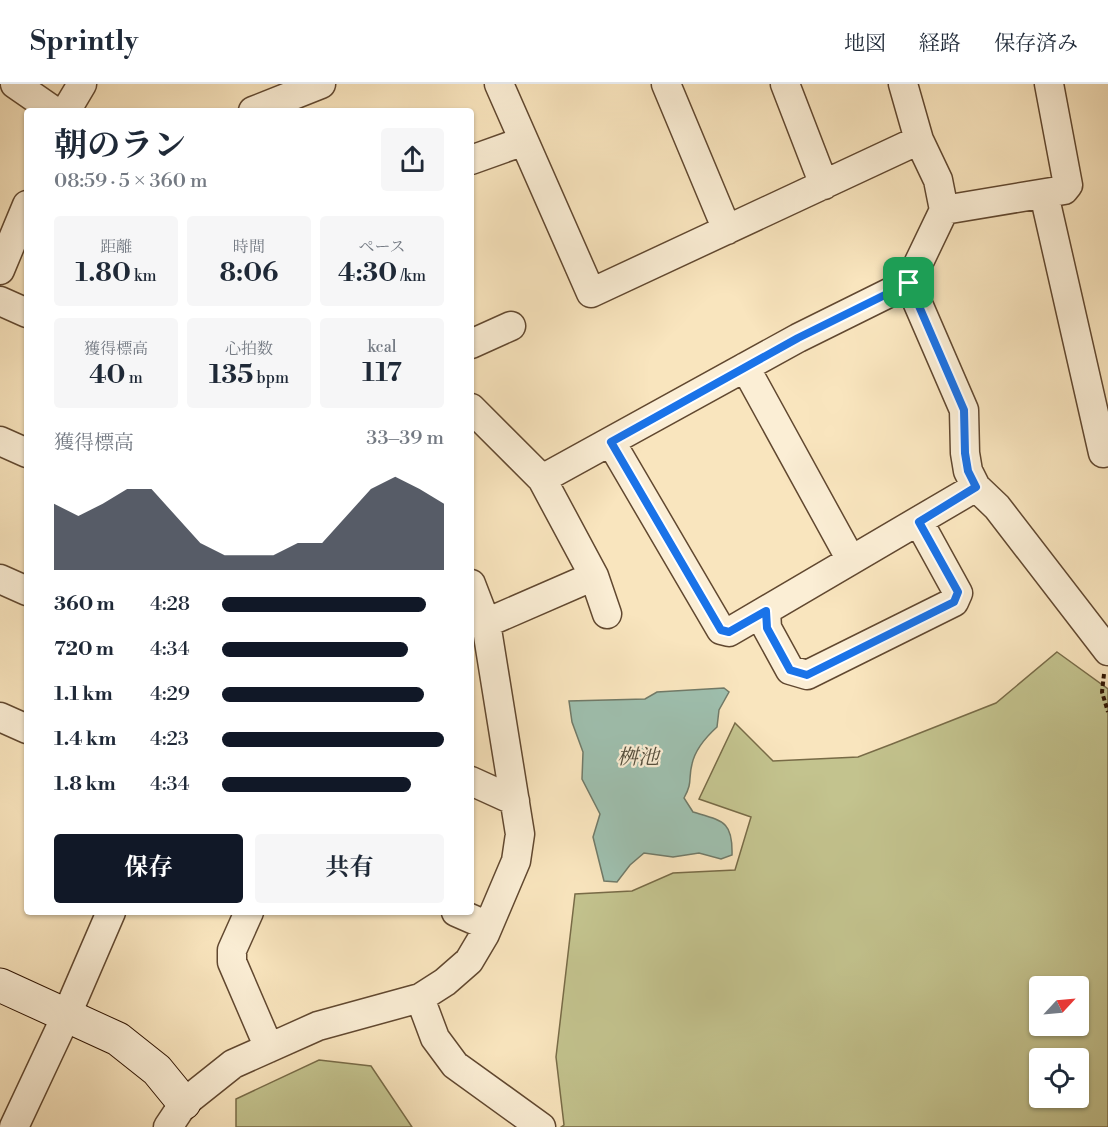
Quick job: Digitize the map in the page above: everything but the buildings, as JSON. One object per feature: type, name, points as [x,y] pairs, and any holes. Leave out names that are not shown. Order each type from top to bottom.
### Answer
[{"type":"street","points":[[15,84],[50,108]]},
{"type":"street","points":[[68,108],[82,84]]},
{"type":"street","points":[[261,108],[321,84]]},
{"type":"street","points":[[499,84],[591,293],[919,140]]},
{"type":"street","points":[[666,84],[728,230]]},
{"type":"street","points":[[785,84],[824,185]]},
{"type":"street","points":[[542,478],[798,338],[909,283],[944,210],[938,180],[919,140],[903,84]]},
{"type":"street","points":[[944,210],[1064,190],[1068,185],[1049,84]]},
{"type":"street","points":[[474,159],[524,141]]},
{"type":"street","points":[[1044,194],[1103,453],[1108,452]]},
{"type":"street","points":[[0,270],[24,212]]},
{"type":"street","points":[[909,283],[964,410],[965,453],[968,471],[976,487],[998,507],[1107,651]]},
{"type":"street","points":[[0,301],[24,312]]},
{"type":"street","points":[[474,343],[511,326]]},
{"type":"street","points":[[745,367],[850,560]]},
{"type":"street","points":[[474,411],[542,478],[594,576],[607,614]]},
{"type":"street","points":[[0,441],[24,452]]},
{"type":"street","points":[[611,442],[721,630],[729,632],[976,487]]},
{"type":"street","points":[[766,611],[767,628],[790,670],[807,675],[954,602],[958,592],[919,522]]},
{"type":"street","points":[[486,623],[594,576]]},
{"type":"street","points":[[0,579],[24,590]]},
{"type":"street","points":[[0,985],[118,1039],[157,1070],[176,1115],[233,1064],[318,1026],[420,998],[445,982],[469,961],[488,926],[516,861],[519,834],[486,623],[474,592]]},
{"type":"street","points":[[0,717],[24,728]]},
{"type":"street","points":[[474,782],[515,801]]},
{"type":"street","points":[[14,1127],[67,1014],[110,915]]},
{"type":"street","points":[[248,915],[232,950],[232,962],[270,1048]]},
{"type":"street","points":[[463,915],[488,926]]},
{"type":"street","points":[[420,998],[435,1038],[455,1065],[541,1127]]},
{"type":"path","points":[[1107,651],[1102,692],[1108,712]]},
{"type":"green space","points":[[1057,652],[1108,689],[1108,1127],[561,1127],[564,1125],[556,1057],[575,894],[632,891],[673,873],[735,870],[751,817],[699,799],[735,723],[773,761],[858,757],[996,703]]},
{"type":"green space","points":[[319,1060],[371,1066],[412,1127],[236,1127],[236,1099]]},
{"type":"water","name":"桝池","points":[[724,688],[729,692],[719,710],[717,727],[705,739],[693,759],[684,798],[693,812],[724,824],[731,835],[732,855],[721,859],[699,853],[673,857],[644,853],[630,865],[617,882],[604,881],[593,837],[600,814],[582,779],[583,752],[572,722],[569,701],[645,699],[657,692]]},
{"type":"route","points":[[909,283],[940,349],[964,410],[965,453],[968,471],[976,487],[919,522],[958,592],[954,602],[807,675],[790,670],[767,628],[766,611],[729,632],[721,630],[611,442],[798,338],[909,283]]}]
